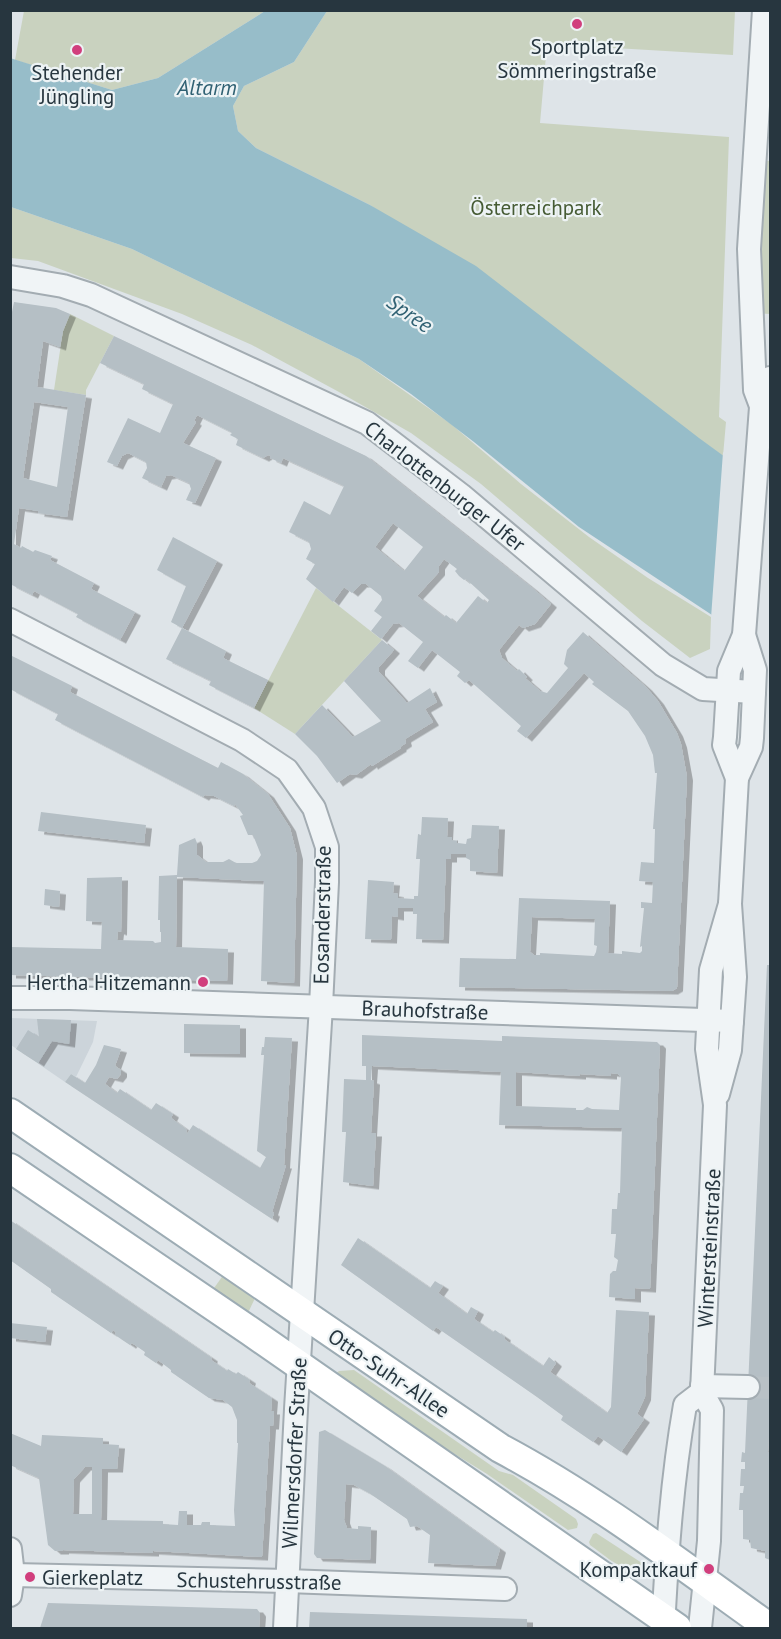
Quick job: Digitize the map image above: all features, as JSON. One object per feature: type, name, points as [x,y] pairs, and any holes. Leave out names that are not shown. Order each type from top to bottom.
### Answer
[{"type":"main road","name":"Otto-Suhr-Allee","points":[[10,1113],[501,1448],[536,1467],[771,1628]]},
{"type":"main road","name":"Otto-Suhr-Allee","points":[[10,1168],[298,1365],[668,1625]]},
{"type":"street","points":[[764,10],[749,249],[755,390],[766,408]]},
{"type":"street","name":"Charlottenburger Ufer","points":[[10,277],[63,286],[91,295],[367,423],[461,495],[663,665],[703,689],[754,692]]},
{"type":"street","points":[[766,408],[771,378]]},
{"type":"street","name":"Wintersteinstraße","points":[[737,778],[724,746],[729,671],[744,635],[758,442],[766,408]]},
{"type":"street","name":"Eosanderstraße","points":[[10,620],[242,740],[287,770],[314,808],[327,847],[327,882],[302,1313]]},
{"type":"street","name":"Wintersteinstraße","points":[[715,1105],[730,1050],[732,1021],[735,971],[729,904],[737,778],[751,747],[755,670],[744,635]]},
{"type":"street","name":"Wintersteinstraße","points":[[700,1629],[709,1542],[712,1410],[702,1389],[715,1105],[707,1048],[708,1020],[711,970],[729,904]]},
{"type":"street","name":"Brauhofstraße","points":[[10,998],[70,998],[732,1021]]},
{"type":"street","name":"Wilmersdorfer Straße","points":[[285,1629],[302,1313]]},
{"type":"street","points":[[668,1625],[670,1503],[685,1405],[702,1389],[748,1387]]},
{"type":"street","points":[[10,1549],[12,1585]]},
{"type":"street","name":"Schustehrusstraße","points":[[12,1585],[287,1581],[505,1589]]},
{"type":"shaded area","points":[[11,1018],[97,1021],[93,1042],[76,1077],[71,1074],[65,1082],[11,1045]]},
{"type":"green space","points":[[24,11],[265,11],[158,78],[112,90],[15,60]]},
{"type":"green space","name":"Österreichpark","points":[[327,11],[735,11],[733,55],[547,44],[540,123],[729,137],[719,417],[726,422],[723,456],[370,205],[256,148],[238,131],[233,106],[244,86],[294,62]]},
{"type":"green space","points":[[760,160],[770,161],[770,314],[757,313]]},
{"type":"green space","points":[[11,207],[132,249],[359,359],[451,424],[521,484],[589,537],[648,578],[711,617],[710,649],[690,658],[642,621],[481,484],[411,433],[339,392],[252,345],[182,314],[38,261],[11,258]]},
{"type":"green space","points":[[70,314],[114,336],[86,390],[86,395],[54,390],[63,331]]},
{"type":"green space","points":[[316,588],[382,640],[295,734],[254,708]]},
{"type":"green space","points":[[224,1274],[256,1296],[247,1315],[212,1291]]},
{"type":"green space","points":[[354,1370],[499,1471],[513,1475],[576,1519],[577,1528],[568,1530],[335,1374],[339,1371]]},
{"type":"green space","points":[[596,1533],[645,1565],[645,1568],[630,1570],[609,1559],[590,1545],[593,1534]]},
{"type":"water","points":[[265,11],[327,11],[294,62],[244,86],[233,106],[238,131],[256,148],[370,205],[476,266],[747,473],[712,615],[579,527],[474,442],[411,394],[359,359],[132,249],[11,207],[10,58],[112,90],[158,78]]},
{"type":"pier","points":[[723,452],[770,481],[770,648],[711,618]]},
{"type":"building","points":[[14,302],[56,308],[70,314],[60,347],[43,341],[37,387],[86,395],[67,517],[19,508],[14,544],[33,552],[35,550],[52,556],[50,560],[94,583],[91,589],[135,612],[120,640],[34,591],[32,595],[10,584],[10,322]],"holes":[[[34,402],[68,407],[57,487],[23,478]]]},
{"type":"building","points":[[114,336],[366,456],[551,604],[535,624],[523,628],[519,625],[499,650],[502,658],[517,671],[519,669],[527,677],[525,678],[540,691],[547,693],[568,668],[564,664],[567,650],[583,632],[646,687],[658,701],[677,733],[687,777],[677,988],[672,991],[459,987],[460,958],[516,959],[519,898],[610,901],[608,953],[622,954],[622,951],[640,953],[642,951],[642,946],[640,947],[644,908],[641,908],[641,902],[652,903],[653,882],[639,881],[641,862],[654,863],[655,829],[653,829],[657,773],[655,773],[653,755],[645,736],[628,711],[592,684],[594,682],[584,673],[526,738],[517,731],[521,726],[469,680],[465,683],[457,676],[460,672],[432,650],[418,668],[408,661],[423,642],[399,623],[393,624],[381,639],[371,631],[382,617],[374,611],[382,600],[381,596],[366,584],[361,584],[352,593],[344,587],[333,602],[306,579],[315,564],[306,559],[311,549],[309,542],[289,532],[304,501],[330,515],[344,486],[283,458],[281,463],[270,458],[271,456],[263,458],[236,445],[238,439],[230,435],[232,433],[197,415],[194,421],[196,422],[183,443],[216,458],[195,503],[186,500],[191,489],[189,483],[171,475],[166,476],[161,487],[142,478],[147,468],[146,462],[128,453],[122,456],[117,466],[107,462],[128,418],[160,433],[173,404],[142,389],[144,384],[100,363]],"holes":[[[393,523],[423,547],[404,571],[375,547]],[[444,559],[457,569],[455,571],[459,576],[466,579],[489,600],[487,603],[478,596],[456,623],[446,615],[444,617],[417,596],[439,572],[439,566]],[[532,917],[595,919],[594,945],[597,946],[594,956],[540,953],[540,955],[534,955],[530,952]]]},
{"type":"building","points":[[173,537],[217,561],[182,628],[171,622],[186,586],[157,570]]},
{"type":"building","points":[[182,628],[226,651],[223,658],[268,680],[254,708],[209,685],[211,681],[166,659]]},
{"type":"building","points":[[382,640],[394,650],[379,667],[379,672],[407,703],[430,688],[437,702],[425,709],[433,722],[405,739],[406,743],[401,748],[356,775],[350,774],[337,783],[317,756],[295,734],[322,705],[353,737],[381,721],[344,681]]},
{"type":"building","points":[[10,655],[72,686],[70,692],[218,768],[221,762],[243,774],[268,794],[290,828],[297,856],[294,983],[261,981],[264,881],[177,877],[176,947],[228,949],[227,981],[10,975],[10,947],[101,949],[102,922],[86,921],[87,878],[122,877],[121,932],[118,931],[117,940],[153,941],[155,943],[161,942],[160,920],[158,920],[159,876],[177,875],[179,845],[195,838],[197,855],[206,862],[223,862],[229,859],[236,863],[252,863],[257,861],[261,855],[253,835],[248,835],[240,816],[243,815],[235,804],[234,806],[214,796],[205,795],[203,797],[55,720],[58,714],[10,689]]},
{"type":"building","points":[[41,812],[146,825],[144,843],[38,831]]},
{"type":"building","points":[[422,817],[448,818],[447,837],[452,837],[452,840],[457,843],[466,844],[467,839],[471,838],[472,825],[499,826],[497,873],[470,871],[470,860],[466,858],[466,854],[451,854],[451,859],[446,859],[443,940],[416,939],[417,914],[413,914],[413,908],[398,908],[398,917],[392,916],[391,940],[365,939],[368,880],[394,882],[393,893],[398,894],[398,898],[414,899],[414,896],[418,896],[420,859],[416,859]]},
{"type":"building","points":[[45,889],[60,891],[59,907],[44,905]]},
{"type":"building","points":[[767,965],[770,965],[770,1421],[768,1452],[770,1452],[770,1560],[765,1558],[765,1551],[751,1548],[750,1540],[743,1539],[743,1510],[739,1510],[740,1493],[743,1493],[744,1486],[740,1486],[741,1469],[745,1469],[745,1462],[741,1462],[742,1452],[745,1453]]},
{"type":"building","points":[[37,1019],[71,1020],[69,1044],[52,1041],[38,1063],[16,1049],[28,1030],[39,1037]]},
{"type":"building","points":[[184,1024],[240,1025],[240,1054],[184,1053]]},
{"type":"building","points":[[362,1035],[502,1041],[502,1036],[657,1042],[660,1045],[650,1289],[635,1288],[635,1299],[609,1297],[610,1274],[616,1271],[618,1260],[614,1257],[616,1234],[611,1234],[612,1209],[617,1209],[618,1193],[620,1193],[622,1128],[499,1125],[501,1072],[372,1066],[371,1080],[374,1081],[371,1133],[376,1133],[373,1186],[343,1182],[346,1132],[342,1132],[344,1079],[366,1080],[366,1066],[362,1066]],"holes":[[[516,1072],[580,1076],[580,1074],[611,1076],[611,1073],[618,1074],[621,1077],[619,1110],[516,1106]]]},
{"type":"building","points":[[265,1037],[292,1038],[284,1165],[286,1165],[272,1219],[65,1082],[71,1074],[85,1083],[104,1045],[121,1049],[115,1066],[121,1070],[121,1074],[117,1079],[109,1077],[105,1084],[117,1093],[120,1089],[151,1110],[156,1103],[173,1114],[171,1118],[186,1129],[187,1134],[193,1125],[260,1168],[266,1157],[257,1151],[264,1055],[261,1055]]},
{"type":"building","points":[[10,1220],[212,1358],[211,1360],[227,1371],[228,1369],[236,1374],[238,1372],[250,1380],[249,1383],[272,1398],[271,1411],[274,1411],[273,1426],[270,1426],[262,1557],[153,1551],[153,1553],[55,1551],[48,1545],[39,1478],[10,1465],[10,1433],[41,1446],[42,1435],[103,1438],[103,1444],[119,1445],[117,1469],[102,1469],[101,1520],[163,1521],[163,1524],[178,1525],[179,1511],[187,1511],[187,1525],[201,1525],[202,1522],[210,1522],[210,1525],[235,1526],[237,1420],[232,1407],[223,1400],[209,1398],[171,1372],[158,1360],[156,1363],[132,1343],[130,1345],[115,1335],[116,1332],[113,1330],[111,1333],[51,1292],[51,1289],[10,1260]],"holes":[[[85,1467],[92,1467],[92,1514],[73,1514],[74,1479]]]},
{"type":"building","points":[[358,1238],[430,1288],[435,1281],[443,1286],[438,1293],[467,1314],[471,1307],[478,1311],[474,1319],[493,1332],[495,1330],[543,1366],[549,1357],[556,1363],[550,1372],[607,1413],[611,1407],[616,1310],[649,1312],[645,1397],[637,1414],[644,1419],[621,1452],[598,1436],[593,1442],[561,1420],[563,1416],[537,1397],[436,1327],[433,1331],[341,1265]]},
{"type":"building","points":[[10,1323],[47,1327],[45,1342],[10,1338]]},
{"type":"building","points":[[325,1430],[385,1466],[500,1549],[495,1566],[428,1563],[430,1535],[417,1526],[410,1527],[407,1519],[369,1493],[354,1485],[346,1484],[344,1520],[347,1528],[371,1527],[370,1560],[317,1558],[314,1554],[319,1432]]},
{"type":"building","points":[[48,1603],[257,1609],[260,1613],[259,1628],[40,1628]]},
{"type":"building","points":[[310,1612],[527,1619],[527,1628],[309,1628]]},
{"type":"tunnel","points":[[748,1387],[770,1388]]},
{"type":"place","name":"Sportplatz Sömmeringstraße","points":[[577,24]]},
{"type":"place","name":"Stehender Jüngling","points":[[77,50]]},
{"type":"place","name":"Hertha Hitzemann","points":[[203,982]]},
{"type":"place","name":"Kompaktkauf","points":[[709,1569]]},
{"type":"place","name":"Gierkeplatz","points":[[30,1577]]},
{"type":"water label","name":"Altarm","points":[[207,87]]},
{"type":"water label","name":"Spree","points":[[410,313]]}]
